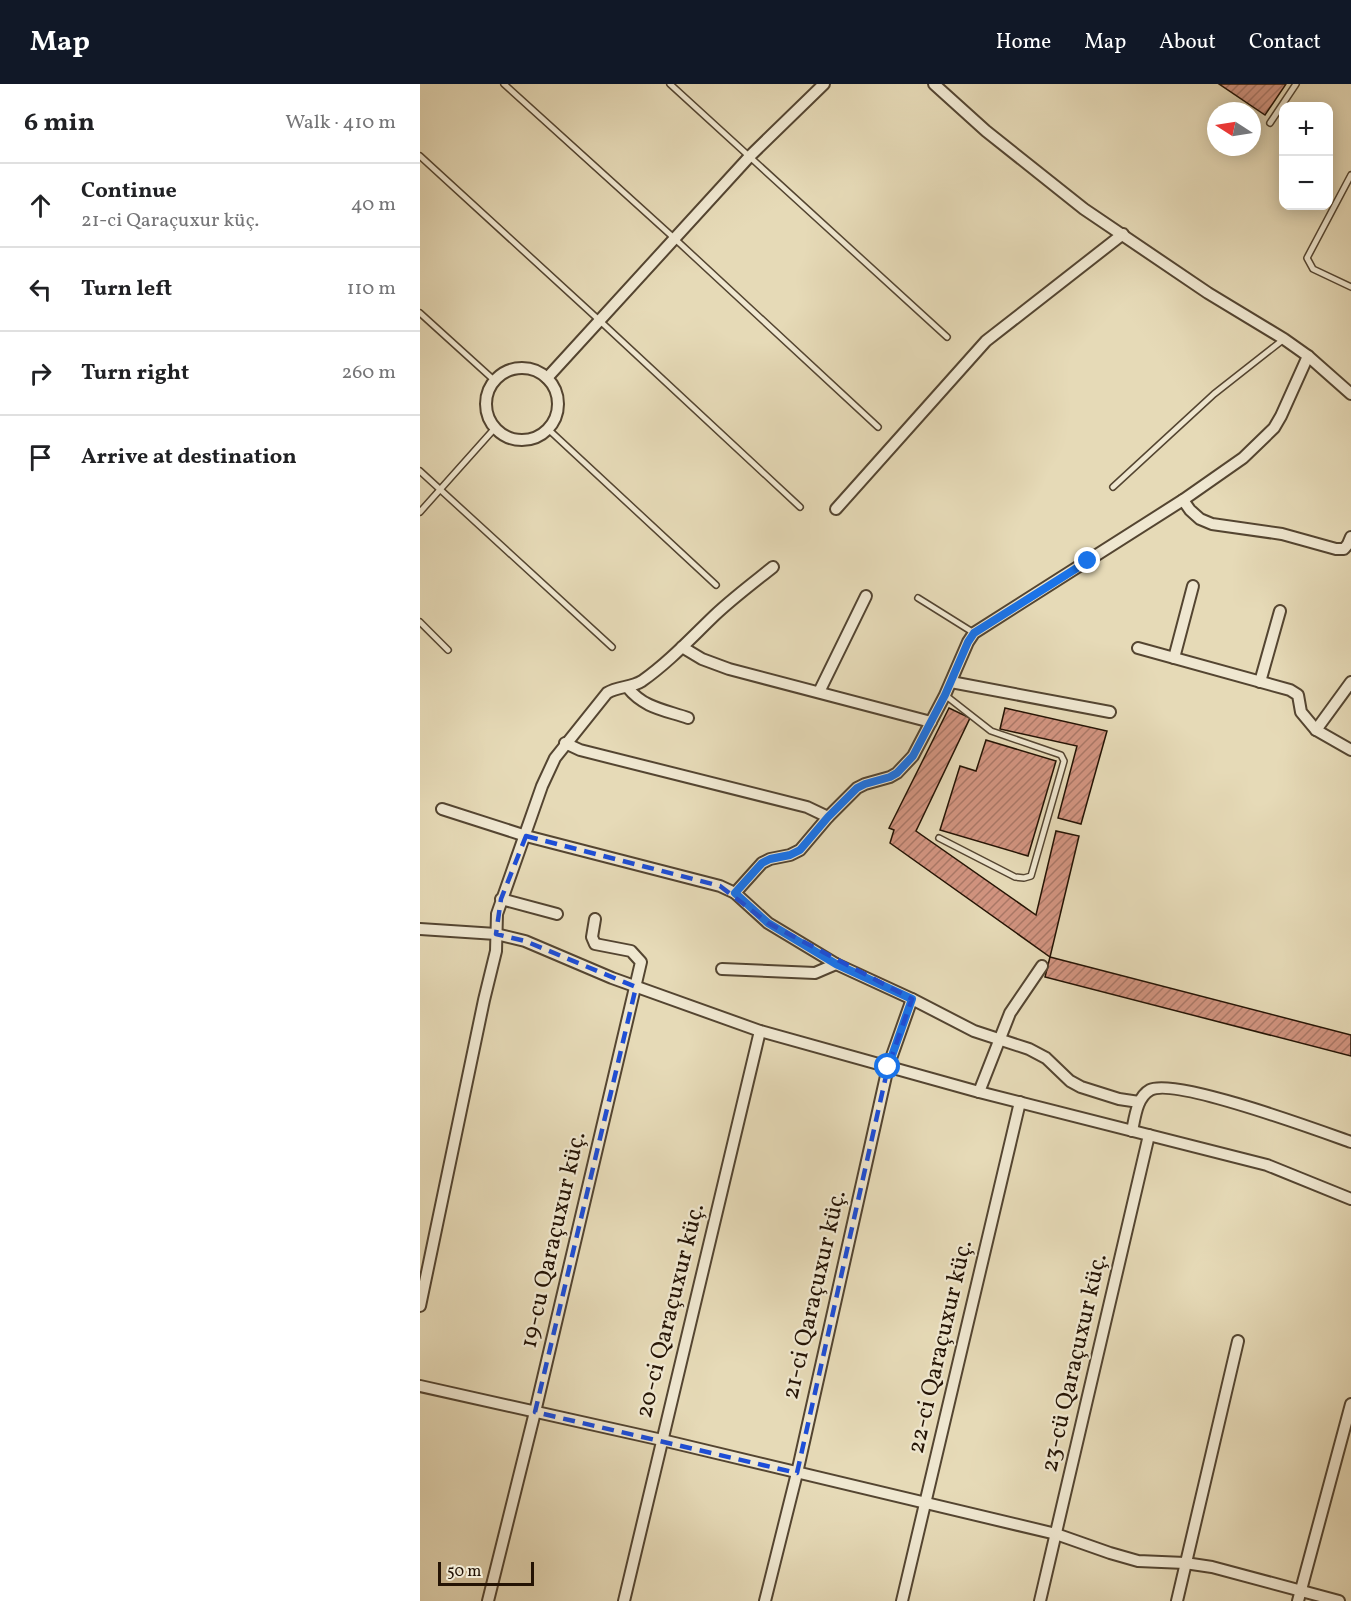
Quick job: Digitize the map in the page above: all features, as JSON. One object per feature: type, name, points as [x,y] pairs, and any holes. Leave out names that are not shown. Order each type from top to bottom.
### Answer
[{"type":"street","points":[[547,378],[750,156],[824,84]]},
{"type":"street","points":[[934,84],[986,131],[1084,209],[1208,293],[1284,339],[1308,356],[1351,394]]},
{"type":"street","points":[[836,509],[986,341],[1123,234]]},
{"type":"street","points":[[735,893],[762,863],[800,850],[828,817],[865,784],[897,773],[913,756],[932,722],[974,633],[1183,500],[1243,458],[1274,428],[1308,356]]},
{"type":"street","points":[[520,368],[539,372],[547,378],[558,398],[558,409],[548,429],[527,440],[515,440],[495,428],[489,420],[486,399],[495,381],[502,374],[520,368]]},
{"type":"street","points":[[1183,500],[1200,519],[1212,524],[1282,534],[1336,549],[1344,549],[1351,537]]},
{"type":"street","points":[[420,1306],[484,1000],[493,970],[497,914],[542,786],[555,758],[607,693],[628,688],[645,679],[717,613],[773,567]]},
{"type":"street","points":[[1174,658],[1193,586]]},
{"type":"street","points":[[819,692],[866,596]]},
{"type":"street","points":[[1260,682],[1280,611]]},
{"type":"street","points":[[682,647],[702,659],[721,666],[932,722]]},
{"type":"street","points":[[1138,648],[1290,690],[1298,695],[1301,712],[1316,730],[1351,750]]},
{"type":"street","points":[[951,682],[1110,712]]},
{"type":"street","points":[[1316,730],[1351,682]]},
{"type":"street","points":[[628,688],[637,699],[645,704],[688,718]]},
{"type":"street","points":[[565,743],[580,750],[807,807],[828,817]]},
{"type":"street","points":[[442,809],[526,836],[720,885],[735,893],[768,923],[836,964],[974,1031],[1029,1049],[1046,1058],[1070,1081],[1081,1087],[1119,1099],[1139,1102]]},
{"type":"street","points":[[501,899],[557,914]]},
{"type":"street","name":"19-cu Qaraçuxur küç.","points":[[488,1601],[641,962],[631,951],[595,944],[592,937],[595,919]]},
{"type":"street","points":[[420,929],[496,934],[525,940],[636,987],[760,1031],[979,1092],[1267,1165],[1351,1199]]},
{"type":"street","points":[[722,969],[815,973],[836,964]]},
{"type":"street","points":[[979,1092],[1010,1013],[1042,966]]},
{"type":"street","name":"21-ci Qaraçuxur küç.","points":[[765,1601],[797,1473],[888,1067],[912,999]]},
{"type":"street","name":"20-ci Qaraçuxur küç.","points":[[624,1601],[760,1031]]},
{"type":"street","points":[[1132,1131],[1139,1102],[1148,1091],[1157,1087],[1176,1089],[1268,1113],[1351,1142]]},
{"type":"street","name":"22-ci Qaraçuxur küç.","points":[[902,1601],[1020,1102]]},
{"type":"street","name":"23-cü Qaraçuxur küç.","points":[[1040,1601],[1149,1135]]},
{"type":"street","points":[[1177,1601],[1238,1341]]},
{"type":"street","points":[[420,1386],[662,1440],[1056,1534],[1138,1561],[1185,1563],[1212,1567],[1299,1596],[1339,1601]]},
{"type":"street","points":[[1299,1596],[1351,1404]]},
{"type":"lane","points":[[504,84],[675,238],[878,427]]},
{"type":"lane","points":[[670,84],[946,338]]},
{"type":"lane","points":[[1270,123],[1296,84]]},
{"type":"lane","points":[[420,156],[800,507]]},
{"type":"lane","points":[[1351,175],[1306,258],[1312,269],[1351,287]]},
{"type":"lane","points":[[420,313],[495,381]]},
{"type":"lane","points":[[1113,487],[1214,394],[1284,339]]},
{"type":"lane","points":[[420,512],[495,428]]},
{"type":"lane","points":[[548,429],[716,585]]},
{"type":"lane","points":[[420,471],[612,647]]},
{"type":"lane","points":[[918,598],[974,633]]},
{"type":"lane","points":[[420,622],[448,650]]},
{"type":"lane","points":[[939,838],[1015,878],[1031,876],[1064,761],[1061,754],[991,731],[945,695]]},
{"type":"highlighted area","points":[[526,836],[720,886],[768,923],[912,999],[888,1067],[797,1473],[535,1412],[636,987],[525,941],[496,934],[501,899]]},
{"type":"building","points":[[1219,84],[1286,84],[1265,115],[1261,112],[1261,102],[1246,102]]},
{"type":"building","points":[[949,708],[970,718],[916,831],[1036,915],[1056,831],[1079,836],[1050,957],[890,843],[894,830],[889,828]]},
{"type":"building","points":[[1005,708],[1107,731],[1081,824],[1058,818],[1077,746],[1000,729]]},
{"type":"building","points":[[986,740],[1056,761],[1028,856],[940,830],[960,766],[976,771]]},
{"type":"building","points":[[1050,957],[1351,1035],[1351,1056],[1045,977]]},
{"type":"route","points":[[888,1067],[912,999],[836,964],[768,923],[735,893],[762,863],[800,850],[857,788],[890,777],[913,756],[932,722],[974,633],[1088,561]]}]
